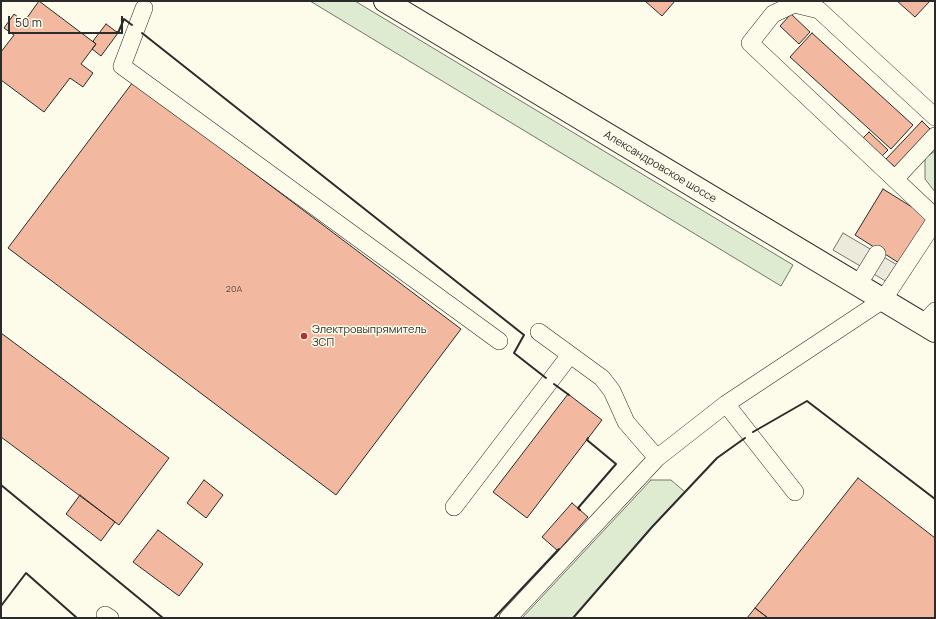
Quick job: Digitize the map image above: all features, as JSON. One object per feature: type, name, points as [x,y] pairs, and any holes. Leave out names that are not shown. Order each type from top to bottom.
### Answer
[{"type":"main road","name":"Александровское шоссе","points":[[385,1],[883,300],[931,322]]},
{"type":"lane","points":[[142,3],[122,66],[499,341]]},
{"type":"lane","points":[[935,117],[819,10],[794,4],[773,14],[750,43],[935,217]]},
{"type":"lane","points":[[895,179],[935,136]]},
{"type":"lane","points":[[508,618],[657,458],[726,404],[883,300],[935,221]]},
{"type":"lane","points":[[858,285],[877,254]]},
{"type":"lane","points":[[538,332],[602,378],[612,391],[626,422],[657,458]]},
{"type":"lane","points":[[454,507],[570,355]]},
{"type":"lane","points":[[726,404],[795,492]]},
{"type":"green space","points":[[310,1],[355,1],[793,265],[781,286]]},
{"type":"green space","points":[[935,151],[935,192],[925,179],[925,158]]},
{"type":"green space","points":[[651,480],[671,480],[685,492],[652,527],[573,618],[522,618]]},
{"type":"shaded area","points":[[843,233],[899,266],[889,283],[833,250]]},
{"type":"building","points":[[39,1],[96,44],[81,64],[93,73],[83,87],[70,78],[44,112],[1,80],[1,52],[14,35],[4,28],[14,14],[24,22]]},
{"type":"building","points":[[645,1],[675,1],[662,16]]},
{"type":"building","points":[[897,1],[930,1],[915,17]]},
{"type":"building","points":[[791,14],[810,32],[799,44],[780,26]]},
{"type":"building","points":[[106,24],[118,33],[101,56],[92,49],[96,44],[93,41]]},
{"type":"building","points":[[812,33],[913,125],[891,149],[790,57]]},
{"type":"building","points":[[133,82],[461,329],[336,495],[8,248]]},
{"type":"building","points":[[922,121],[932,131],[896,168],[886,159]]},
{"type":"building","points":[[869,132],[888,150],[882,156],[863,138]]},
{"type":"building","points":[[883,189],[928,217],[899,263],[855,235]]},
{"type":"building","points":[[1,333],[169,458],[119,525],[1,437]]},
{"type":"building","points":[[568,394],[602,420],[527,518],[493,492]]},
{"type":"building","points":[[858,478],[935,538],[935,618],[768,618],[755,608]]},
{"type":"building","points":[[204,480],[223,495],[206,518],[187,503]]},
{"type":"building","points":[[80,495],[115,522],[101,541],[66,514]]},
{"type":"building","points":[[572,503],[588,517],[558,551],[542,537]]},
{"type":"building","points":[[158,530],[203,564],[179,596],[133,562]]},
{"type":"building","points":[[755,608],[768,618],[747,618]]},
{"type":"wall","points":[[117,32],[118,33],[124,19],[132,25]]},
{"type":"wall","points":[[142,33],[524,335],[514,353],[546,378]]},
{"type":"wall","points":[[554,384],[569,395]]},
{"type":"wall","points":[[753,432],[807,401],[935,499]]},
{"type":"wall","points":[[580,510],[578,508],[616,464],[587,440],[588,438]]},
{"type":"wall","points":[[573,618],[652,527],[717,458],[745,438]]},
{"type":"wall","points":[[1,485],[163,618]]},
{"type":"wall","points":[[494,618],[559,549]]},
{"type":"wall","points":[[1,606],[26,573],[77,618]]},
{"type":"place","name":"Электровыпрямитель ЗСП","points":[[304,336]]}]
